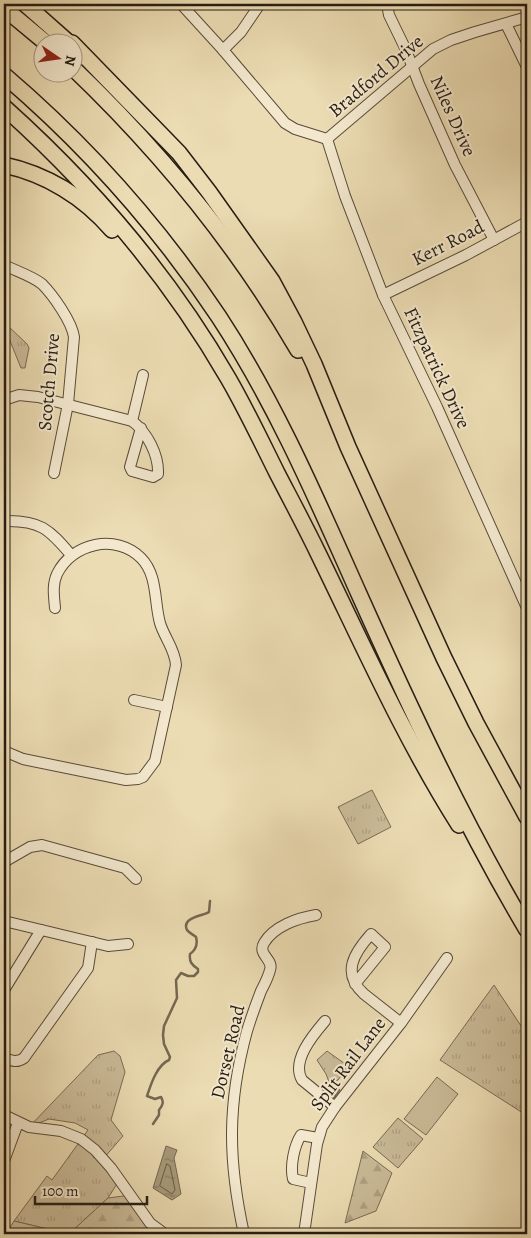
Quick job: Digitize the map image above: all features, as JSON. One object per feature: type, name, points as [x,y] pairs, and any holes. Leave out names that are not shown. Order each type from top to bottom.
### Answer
[{"type":"highway","points":[[25,4],[57,32]]},
{"type":"highway","points":[[34,4],[60,32]]},
{"type":"highway","points":[[4,8],[33,32]]},
{"type":"highway","points":[[82,54],[180,154],[272,281],[314,364],[348,447]]},
{"type":"highway","points":[[4,75],[65,131],[126,195],[156,231],[224,326],[272,408],[302,467],[426,741],[483,853],[527,930]]},
{"type":"highway","points":[[82,76],[107,100],[164,162],[231,246],[289,336],[316,383],[348,447],[444,658],[476,723],[527,817]]},
{"type":"highway","points":[[4,107],[49,148],[91,193],[137,246],[200,332],[228,378],[318,554],[380,683],[414,746],[447,806],[516,911]]},
{"type":"highway","points":[[4,165],[35,174],[73,195],[109,227],[195,336],[243,413],[279,477]]},
{"type":"street","name":"Bradford Drive","points":[[181,4],[224,50],[285,124],[295,129],[327,138],[424,56],[444,43],[474,32],[527,17]]},
{"type":"street","points":[[224,50],[241,32],[260,4]]},
{"type":"street","name":"Niles Drive","points":[[388,4],[389,15],[455,165],[494,240]]},
{"type":"street","points":[[506,24],[527,67]]},
{"type":"street","name":"Fitzpatrick Drive","points":[[327,138],[345,196],[383,295],[441,415],[527,608]]},
{"type":"street","name":"Kerr Road","points":[[383,295],[527,222]]},
{"type":"street","name":"Scotch Drive","points":[[4,265],[42,284],[71,325],[74,337],[68,404],[54,473]]},
{"type":"street","points":[[132,421],[143,375]]},
{"type":"street","points":[[4,400],[19,395],[29,396],[132,421],[141,428]]},
{"type":"street","points":[[4,522],[25,522],[46,529],[54,534],[71,555]]},
{"type":"street","points":[[4,751],[23,759],[126,780],[138,779],[148,772],[155,761],[176,672],[176,659],[160,622],[155,588],[146,564],[134,553],[110,544],[91,545],[71,555],[61,568],[55,581],[55,608]]},
{"type":"street","points":[[134,700],[167,707]]},
{"type":"street","points":[[4,862],[30,847],[42,845],[125,868],[136,879]]},
{"type":"street","name":"Dorset Road","points":[[244,1234],[234,1180],[231,1113],[235,1082],[247,1031],[271,967],[262,952],[262,948],[278,930],[296,920],[316,915]]},
{"type":"street","points":[[4,921],[108,946],[128,944]]},
{"type":"street","points":[[4,990],[42,930]]},
{"type":"street","points":[[355,984],[385,947],[370,934],[358,948],[353,959],[351,969],[355,984],[364,994],[401,1023]]},
{"type":"street","points":[[4,1058],[19,1062],[24,1058],[88,968],[92,942]]},
{"type":"street","name":"Split Rail Lane","points":[[304,1234],[318,1138],[322,1127],[335,1107],[401,1023],[447,958]]},
{"type":"street","points":[[325,1021],[310,1040],[303,1054],[300,1074],[302,1080],[335,1107]]},
{"type":"street","points":[[4,1116],[34,1129],[68,1133],[81,1139],[95,1150],[111,1168],[150,1223],[165,1234]]},
{"type":"street","points":[[4,1161],[18,1123]]},
{"type":"street","points":[[311,1183],[293,1179],[291,1173],[300,1135],[318,1138]]},
{"type":"green space","points":[[7,325],[29,348],[25,368],[21,368],[4,326]]},
{"type":"green space","points":[[372,790],[391,827],[358,844],[338,807]]},
{"type":"green space","points":[[494,985],[527,1035],[526,1115],[440,1060]]},
{"type":"green space","points":[[114,1051],[120,1056],[125,1072],[111,1120],[123,1136],[103,1159],[120,1179],[108,1198],[69,1234],[14,1221],[47,1176],[52,1180],[88,1130],[75,1123],[49,1119],[29,1127],[98,1055]]},
{"type":"green space","points":[[327,1051],[348,1066],[338,1080],[329,1082],[317,1060]]},
{"type":"green space","points":[[437,1077],[458,1094],[426,1135],[404,1119]]},
{"type":"green space","points":[[398,1118],[423,1139],[398,1168],[373,1147]]},
{"type":"green space","points":[[363,1151],[392,1173],[376,1211],[345,1223]]},
{"type":"green space","points":[[131,1195],[150,1223],[150,1234],[69,1234],[108,1198]]},
{"type":"green space","points":[[14,1221],[69,1234],[6,1234]]},
{"type":"water","points":[[166,1146],[177,1150],[174,1158],[181,1194],[172,1200],[153,1188]]},
{"type":"waterway","points":[[153,1124],[159,1115],[163,1100],[161,1097],[155,1099],[147,1096],[158,1070],[170,1057],[164,1044],[163,1035],[164,1026],[177,998],[176,980],[181,973],[194,976],[198,972],[198,969],[191,963],[190,959],[190,954],[196,947],[196,937],[187,930],[187,922],[209,912],[210,901]]},
{"type":"waterway","points":[[334,1097],[339,1090]]}]
